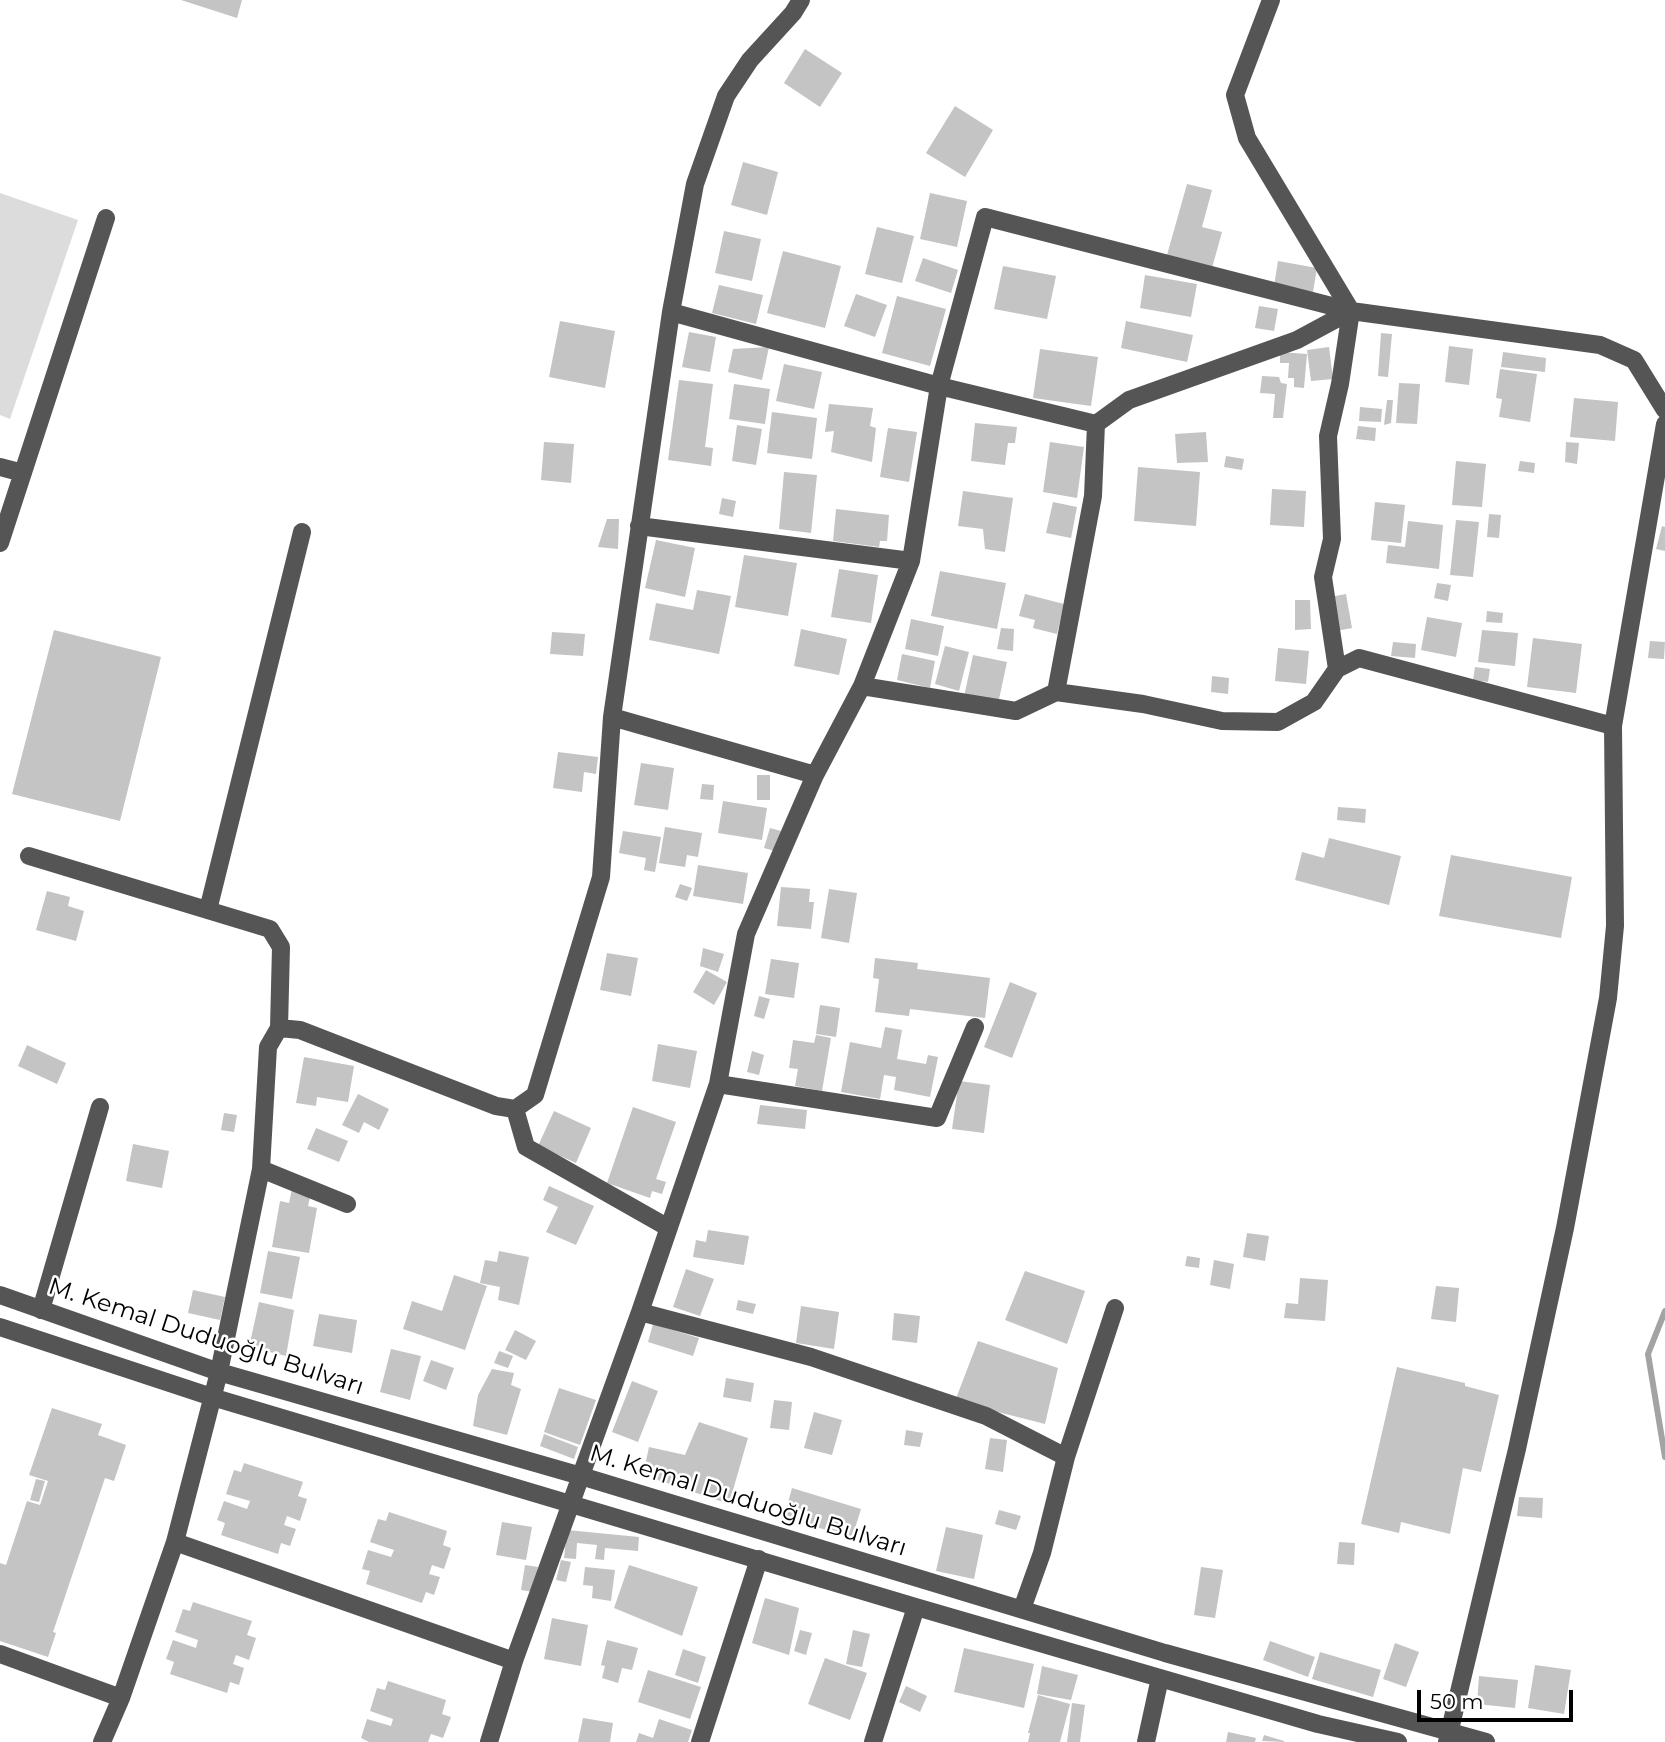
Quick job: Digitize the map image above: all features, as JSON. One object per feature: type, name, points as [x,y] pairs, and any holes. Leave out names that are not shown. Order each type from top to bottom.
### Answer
[{"type":"street","points":[[279,1028],[300,1030],[496,1106],[515,1109],[535,1095],[601,877],[612,717],[671,312],[695,184],[726,96],[750,60],[793,13],[801,0]]},
{"type":"street","points":[[1271,0],[1235,95],[1247,138],[1351,311],[1340,384],[1328,436],[1332,539],[1323,577],[1337,669]]},
{"type":"street","points":[[488,1742],[514,1661],[640,1312],[718,1084],[746,934],[815,775],[862,686],[911,561],[939,386],[985,216],[1351,311],[1600,345],[1634,360],[1665,410]]},
{"type":"street","points":[[0,543],[106,218]]},
{"type":"street","points":[[671,312],[939,386],[1096,424],[1129,400],[1297,340],[1351,311]]},
{"type":"street","points":[[1056,692],[1093,496],[1096,424]]},
{"type":"street","points":[[1448,1737],[1517,1449],[1566,1228],[1608,998],[1615,926],[1614,726],[1665,424]]},
{"type":"street","points":[[0,467],[23,473]]},
{"type":"street","points":[[639,526],[911,561]]},
{"type":"street","points":[[208,910],[302,533]]},
{"type":"street","points":[[862,686],[1016,711],[1056,692],[1143,704],[1222,721],[1278,722],[1314,702],[1337,669],[1359,658],[1614,726]]},
{"type":"street","points":[[612,717],[815,775]]},
{"type":"street","points":[[29,856],[270,929],[281,947],[279,1028],[268,1047],[261,1169],[219,1372],[175,1542],[103,1742]]},
{"type":"street","points":[[718,1084],[937,1118],[975,1027]]},
{"type":"street","points":[[41,1310],[100,1107]]},
{"type":"street","points":[[515,1109],[526,1146],[667,1227]]},
{"type":"street","points":[[261,1169],[347,1204]]},
{"type":"street","name":"M. Kemal Duduoğlu Bulvarı","points":[[0,1295],[219,1372],[581,1476],[1166,1653],[1415,1721],[1448,1737],[1486,1742]]},
{"type":"street","points":[[1022,1609],[1042,1553],[1066,1457],[1115,1308]]},
{"type":"street","points":[[640,1312],[811,1357],[986,1416],[1066,1457]]},
{"type":"street","name":"M. Kemal Duduoğlu Bulvarı","points":[[0,1327],[212,1397],[916,1606],[1318,1724],[1398,1742]]},
{"type":"street","points":[[175,1542],[514,1661]]},
{"type":"street","points":[[700,1742],[759,1559]]},
{"type":"street","points":[[873,1742],[916,1606]]},
{"type":"street","points":[[0,1654],[121,1698]]},
{"type":"street","points":[[1146,1742],[1160,1678]]},
{"type":"street","points":[[1408,1742],[1415,1721]]},
{"type":"shaded area","points":[[0,193],[78,220],[10,419],[0,415]]},
{"type":"building","points":[[181,0],[242,0],[237,18]]},
{"type":"building","points":[[805,49],[842,73],[820,107],[784,83]]},
{"type":"building","points":[[955,106],[993,130],[965,177],[926,153]]},
{"type":"building","points":[[743,162],[778,172],[767,215],[731,205]]},
{"type":"building","points":[[1187,184],[1212,190],[1202,227],[1222,232],[1212,268],[1167,255]]},
{"type":"building","points":[[930,193],[967,201],[957,247],[920,239]]},
{"type":"building","points":[[877,227],[914,236],[902,283],[865,274]]},
{"type":"building","points":[[724,231],[761,239],[752,281],[715,273]]},
{"type":"building","points":[[783,251],[841,266],[825,328],[767,313]]},
{"type":"building","points":[[923,258],[958,270],[951,293],[915,281]]},
{"type":"building","points":[[1278,261],[1317,268],[1313,292],[1274,286]]},
{"type":"building","points":[[1003,266],[1056,276],[1047,319],[994,309]]},
{"type":"building","points":[[1145,275],[1197,284],[1191,317],[1140,308]]},
{"type":"building","points":[[719,285],[763,295],[756,324],[712,313]]},
{"type":"building","points":[[856,294],[887,305],[875,337],[844,326]]},
{"type":"building","points":[[897,296],[946,309],[930,366],[882,353]]},
{"type":"building","points":[[1259,306],[1278,309],[1274,331],[1255,328]]},
{"type":"building","points":[[560,321],[615,331],[605,388],[549,377]]},
{"type":"building","points":[[1126,321],[1193,335],[1187,362],[1121,348]]},
{"type":"building","points":[[689,332],[716,337],[710,372],[682,367]]},
{"type":"building","points":[[1381,333],[1392,334],[1388,377],[1378,376]]},
{"type":"building","points":[[1449,346],[1473,349],[1469,385],[1445,382]]},
{"type":"building","points":[[769,347],[762,380],[728,372],[733,349]]},
{"type":"building","points":[[1329,347],[1333,379],[1311,381],[1307,350]]},
{"type":"building","points":[[1040,349],[1098,357],[1091,406],[1033,398]]},
{"type":"building","points":[[1280,352],[1307,354],[1304,388],[1294,387],[1294,378],[1288,378],[1289,363],[1280,363]]},
{"type":"building","points":[[1503,352],[1546,358],[1545,372],[1501,367]]},
{"type":"building","points":[[784,364],[822,372],[814,409],[776,401]]},
{"type":"building","points":[[1500,369],[1537,374],[1530,422],[1499,417],[1502,399],[1496,398]]},
{"type":"building","points":[[1262,376],[1279,377],[1281,383],[1287,384],[1283,418],[1273,418],[1275,394],[1260,393]]},
{"type":"building","points":[[679,380],[713,384],[705,447],[713,448],[711,466],[668,460]]},
{"type":"building","points":[[1399,383],[1420,384],[1417,424],[1396,423]]},
{"type":"building","points":[[734,384],[770,389],[765,424],[729,419]]},
{"type":"building","points":[[1574,398],[1618,402],[1615,441],[1570,437]]},
{"type":"building","points":[[1387,400],[1393,400],[1391,423],[1384,425]]},
{"type":"building","points":[[829,404],[873,408],[870,426],[876,428],[872,462],[831,452],[834,431],[825,432]]},
{"type":"building","points":[[1360,407],[1382,409],[1381,422],[1359,421]]},
{"type":"building","points":[[772,412],[817,418],[812,459],[767,453]]},
{"type":"building","points":[[975,423],[1017,427],[1015,443],[1008,443],[1005,465],[971,461]]},
{"type":"building","points":[[737,425],[762,429],[756,465],[732,461]]},
{"type":"building","points":[[1358,426],[1376,428],[1375,441],[1356,439]]},
{"type":"building","points":[[888,428],[917,432],[909,482],[880,477]]},
{"type":"building","points":[[1206,432],[1208,462],[1177,463],[1175,434]]},
{"type":"building","points":[[544,442],[574,444],[571,483],[541,480]]},
{"type":"building","points":[[1050,442],[1084,447],[1077,498],[1043,492]]},
{"type":"building","points":[[1566,442],[1579,443],[1577,464],[1565,462]]},
{"type":"building","points":[[1226,456],[1244,459],[1242,470],[1224,467]]},
{"type":"building","points":[[1456,461],[1486,464],[1482,507],[1452,505]]},
{"type":"building","points":[[1520,461],[1535,463],[1534,473],[1518,471]]},
{"type":"building","points":[[1138,467],[1200,472],[1196,526],[1134,521]]},
{"type":"building","points":[[784,472],[817,475],[811,533],[779,529]]},
{"type":"building","points":[[1272,489],[1306,491],[1304,527],[1270,525]]},
{"type":"building","points":[[963,491],[1013,498],[1005,552],[985,549],[983,529],[958,526]]},
{"type":"building","points":[[722,498],[736,501],[733,517],[719,514]]},
{"type":"building","points":[[1053,502],[1077,507],[1071,538],[1046,533]]},
{"type":"building","points":[[1375,502],[1405,505],[1401,543],[1371,540]]},
{"type":"building","points":[[836,509],[889,515],[887,541],[880,541],[879,547],[833,541]]},
{"type":"building","points":[[1489,514],[1501,515],[1499,538],[1487,537]]},
{"type":"building","points":[[607,519],[619,519],[618,549],[598,547]]},
{"type":"building","points":[[1456,520],[1479,522],[1473,577],[1450,575]]},
{"type":"building","points":[[1408,521],[1443,525],[1439,569],[1386,563],[1388,545],[1405,547]]},
{"type":"building","points":[[1662,526],[1665,527],[1665,551],[1656,549]]},
{"type":"building","points":[[656,540],[695,548],[685,597],[645,588]]},
{"type":"building","points":[[744,555],[797,563],[788,616],[735,607]]},
{"type":"building","points":[[839,569],[878,575],[871,623],[831,617]]},
{"type":"building","points":[[940,571],[1006,583],[997,629],[931,616]]},
{"type":"building","points":[[1437,583],[1451,585],[1448,601],[1434,598]]},
{"type":"building","points":[[697,590],[731,596],[719,654],[649,640],[656,603],[693,610]]},
{"type":"building","points":[[1025,594],[1064,604],[1057,634],[1033,628],[1035,620],[1019,616]]},
{"type":"building","points":[[1346,594],[1352,628],[1336,631],[1330,597]]},
{"type":"building","points":[[1295,600],[1310,600],[1311,629],[1295,630]]},
{"type":"building","points":[[1487,611],[1503,613],[1502,623],[1486,622]]},
{"type":"building","points":[[1427,617],[1462,623],[1456,657],[1421,650]]},
{"type":"building","points":[[911,619],[944,626],[938,656],[905,649]]},
{"type":"building","points":[[1001,628],[1014,629],[1013,651],[997,649]]},
{"type":"building","points":[[801,629],[847,639],[839,675],[794,666]]},
{"type":"building","points":[[54,630],[161,657],[120,821],[12,794]]},
{"type":"building","points":[[1482,630],[1518,633],[1515,666],[1478,662]]},
{"type":"building","points":[[552,632],[585,634],[583,656],[550,654]]},
{"type":"building","points":[[1533,638],[1582,644],[1576,693],[1527,687]]},
{"type":"building","points":[[1650,641],[1665,642],[1664,659],[1648,658]]},
{"type":"building","points":[[1393,642],[1416,644],[1415,658],[1391,656]]},
{"type":"building","points":[[945,646],[969,652],[959,691],[935,684]]},
{"type":"building","points":[[1278,648],[1309,651],[1306,684],[1275,681]]},
{"type":"building","points":[[902,654],[935,661],[930,688],[897,680]]},
{"type":"building","points":[[973,655],[1007,662],[998,704],[964,697]]},
{"type":"building","points":[[1475,667],[1490,669],[1488,682],[1473,680]]},
{"type":"building","points":[[1212,676],[1229,678],[1228,694],[1211,692]]},
{"type":"building","points":[[558,752],[598,757],[596,774],[584,772],[582,792],[553,788]]},
{"type":"building","points":[[641,763],[674,768],[668,810],[634,805]]},
{"type":"building","points":[[757,775],[770,775],[770,800],[757,800]]},
{"type":"building","points":[[702,784],[714,785],[713,800],[700,799]]},
{"type":"building","points":[[723,801],[767,808],[762,840],[718,833]]},
{"type":"building","points":[[1338,807],[1366,809],[1365,823],[1337,820]]},
{"type":"building","points":[[665,827],[702,833],[698,857],[687,855],[685,867],[659,863]]},
{"type":"building","points":[[770,828],[781,831],[775,851],[764,848]]},
{"type":"building","points":[[623,831],[661,837],[655,872],[644,870],[646,858],[619,853]]},
{"type":"building","points":[[1329,838],[1401,856],[1389,905],[1295,880],[1302,852],[1324,858]]},
{"type":"building","points":[[1451,855],[1572,877],[1561,938],[1439,916]]},
{"type":"building","points":[[698,865],[748,873],[743,904],[693,896]]},
{"type":"building","points":[[680,884],[692,888],[687,901],[675,897]]},
{"type":"building","points":[[781,887],[810,889],[809,902],[814,902],[811,929],[777,926]]},
{"type":"building","points":[[829,889],[857,893],[849,943],[821,938]]},
{"type":"building","points":[[47,891],[70,897],[68,906],[84,911],[76,941],[36,930]]},
{"type":"building","points":[[703,948],[724,954],[718,972],[700,966]]},
{"type":"building","points":[[607,953],[638,958],[631,996],[600,990]]},
{"type":"building","points":[[875,958],[918,963],[917,969],[990,978],[985,1018],[910,1009],[909,1016],[875,1012],[879,979],[873,978]]},
{"type":"building","points":[[771,959],[799,963],[794,998],[765,994]]},
{"type":"building","points":[[706,970],[727,982],[714,1005],[693,992]]},
{"type":"building","points":[[1010,982],[1037,993],[1012,1058],[984,1047]]},
{"type":"building","points":[[759,996],[770,999],[764,1019],[754,1016]]},
{"type":"building","points":[[820,1005],[840,1008],[836,1037],[816,1034]]},
{"type":"building","points":[[885,1027],[902,1030],[897,1059],[926,1064],[928,1055],[938,1057],[930,1097],[894,1090],[896,1077],[884,1075],[880,1099],[841,1092],[850,1042],[881,1048]]},
{"type":"building","points":[[816,1035],[831,1038],[822,1091],[795,1086],[798,1069],[789,1068],[793,1040],[814,1043]]},
{"type":"building","points":[[658,1044],[697,1051],[690,1088],[652,1081]]},
{"type":"building","points":[[27,1045],[66,1063],[57,1084],[18,1066]]},
{"type":"building","points":[[752,1051],[764,1055],[759,1075],[747,1072]]},
{"type":"building","points":[[304,1057],[354,1066],[348,1102],[317,1097],[316,1106],[296,1103]]},
{"type":"building","points":[[959,1081],[990,1085],[984,1133],[952,1129]]},
{"type":"building","points":[[358,1094],[389,1109],[379,1130],[364,1122],[359,1133],[342,1125]]},
{"type":"building","points":[[760,1105],[807,1110],[805,1129],[757,1124]]},
{"type":"building","points":[[633,1107],[676,1122],[656,1179],[666,1182],[662,1194],[652,1191],[650,1198],[607,1183]]},
{"type":"building","points":[[554,1111],[591,1128],[576,1163],[538,1146]]},
{"type":"building","points":[[224,1113],[237,1115],[234,1132],[221,1130]]},
{"type":"building","points":[[316,1128],[348,1141],[339,1162],[307,1149]]},
{"type":"building","points":[[133,1144],[169,1151],[162,1188],[126,1181]]},
{"type":"building","points":[[549,1186],[594,1206],[576,1245],[546,1232],[558,1207],[543,1200]]},
{"type":"building","points":[[292,1189],[311,1193],[308,1206],[317,1208],[309,1253],[272,1247],[280,1201],[289,1203]]},
{"type":"building","points":[[708,1230],[749,1236],[744,1265],[693,1257],[696,1240],[706,1242]]},
{"type":"building","points":[[1247,1233],[1269,1236],[1265,1261],[1243,1257]]},
{"type":"building","points":[[268,1251],[300,1257],[292,1299],[260,1293]]},
{"type":"building","points":[[499,1251],[529,1257],[519,1305],[498,1300],[500,1287],[480,1283],[485,1260],[497,1262]]},
{"type":"building","points":[[1187,1256],[1200,1258],[1199,1268],[1185,1266]]},
{"type":"building","points":[[1214,1260],[1234,1264],[1230,1289],[1210,1285]]},
{"type":"building","points":[[686,1269],[714,1279],[700,1316],[673,1307]]},
{"type":"building","points":[[1025,1271],[1085,1291],[1067,1344],[1005,1320]]},
{"type":"building","points":[[454,1275],[487,1286],[465,1350],[403,1329],[412,1301],[442,1311]]},
{"type":"building","points":[[1300,1278],[1328,1280],[1325,1321],[1284,1318],[1286,1303],[1298,1304]]},
{"type":"building","points":[[1436,1286],[1459,1288],[1456,1322],[1431,1319]]},
{"type":"building","points":[[193,1290],[225,1297],[220,1320],[188,1313]]},
{"type":"building","points":[[738,1300],[756,1304],[753,1314],[736,1310]]},
{"type":"building","points":[[259,1302],[294,1310],[286,1356],[249,1347]]},
{"type":"building","points":[[801,1306],[839,1312],[834,1349],[796,1343]]},
{"type":"building","points":[[894,1313],[920,1316],[917,1343],[892,1340]]},
{"type":"building","points":[[319,1314],[357,1320],[352,1353],[313,1346]]},
{"type":"building","points":[[653,1324],[699,1338],[693,1356],[648,1342]]},
{"type":"building","points":[[515,1330],[536,1341],[526,1360],[505,1350]]},
{"type":"building","points":[[978,1341],[1058,1368],[1045,1424],[955,1401]]},
{"type":"building","points":[[391,1349],[421,1356],[410,1400],[380,1392]]},
{"type":"building","points":[[499,1351],[513,1356],[508,1368],[494,1363]]},
{"type":"building","points":[[431,1360],[454,1368],[446,1390],[423,1381]]},
{"type":"building","points":[[1397,1367],[1465,1383],[1465,1386],[1499,1395],[1481,1472],[1463,1468],[1450,1534],[1401,1522],[1399,1533],[1361,1524]]},
{"type":"building","points":[[492,1369],[514,1373],[511,1385],[521,1389],[507,1435],[473,1426],[478,1395]]},
{"type":"building","points":[[726,1378],[754,1383],[751,1402],[723,1397]]},
{"type":"building","points":[[632,1381],[658,1391],[638,1442],[612,1432]]},
{"type":"building","points":[[559,1388],[596,1400],[580,1445],[544,1432]]},
{"type":"building","points":[[774,1400],[792,1402],[789,1430],[770,1428]]},
{"type":"building","points":[[52,1408],[102,1424],[98,1435],[126,1445],[114,1481],[105,1478],[53,1632],[56,1633],[48,1657],[0,1641],[0,1563],[6,1565],[27,1501],[40,1505],[48,1481],[29,1475]]},
{"type":"building","points":[[814,1412],[842,1420],[832,1455],[804,1448]]},
{"type":"building","points":[[699,1422],[748,1438],[729,1504],[643,1475],[649,1447],[685,1455]]},
{"type":"building","points":[[906,1430],[923,1433],[920,1447],[904,1445]]},
{"type":"building","points":[[544,1434],[578,1447],[574,1459],[540,1446]]},
{"type":"building","points":[[990,1438],[1007,1440],[1003,1472],[985,1469]]},
{"type":"building","points":[[244,1463],[303,1482],[298,1496],[307,1499],[300,1521],[287,1516],[284,1525],[296,1529],[290,1546],[281,1543],[278,1554],[221,1535],[225,1523],[217,1520],[224,1501],[247,1509],[250,1501],[226,1494],[234,1470],[241,1472]]},
{"type":"building","points":[[36,1479],[45,1481],[39,1502],[30,1500]]},
{"type":"building","points":[[792,1488],[861,1509],[852,1538],[784,1517]]},
{"type":"building","points":[[1519,1497],[1543,1498],[1542,1518],[1517,1516]]},
{"type":"building","points":[[999,1510],[1021,1516],[1016,1530],[995,1524]]},
{"type":"building","points":[[389,1512],[447,1531],[443,1545],[451,1548],[444,1569],[432,1565],[429,1574],[440,1577],[434,1595],[426,1592],[422,1603],[366,1584],[370,1571],[362,1569],[368,1550],[391,1557],[394,1550],[370,1542],[378,1519],[386,1521]]},
{"type":"building","points":[[502,1522],[532,1527],[526,1560],[496,1555]]},
{"type":"building","points":[[946,1527],[983,1535],[974,1579],[936,1571]]},
{"type":"building","points":[[567,1530],[639,1537],[638,1551],[605,1548],[604,1560],[595,1559],[597,1545],[577,1543],[576,1559],[564,1558]]},
{"type":"building","points":[[1339,1542],[1355,1543],[1354,1565],[1337,1564]]},
{"type":"building","points":[[561,1560],[571,1562],[566,1582],[556,1580]]},
{"type":"building","points":[[525,1565],[538,1567],[534,1592],[521,1590]]},
{"type":"building","points":[[629,1565],[698,1587],[682,1636],[614,1608]]},
{"type":"building","points":[[585,1567],[615,1570],[611,1601],[592,1598],[593,1586],[583,1585]]},
{"type":"building","points":[[1201,1567],[1223,1570],[1215,1618],[1194,1615]]},
{"type":"building","points":[[765,1598],[799,1608],[789,1655],[752,1643]]},
{"type":"building","points":[[193,1602],[252,1621],[247,1635],[256,1638],[249,1660],[236,1655],[233,1664],[244,1668],[239,1685],[230,1682],[227,1693],[170,1674],[174,1662],[166,1659],[173,1640],[196,1648],[198,1640],[175,1632],[183,1609],[190,1611]]},
{"type":"building","points":[[552,1618],[588,1625],[581,1666],[544,1659]]},
{"type":"building","points":[[800,1630],[812,1633],[806,1655],[794,1651]]},
{"type":"building","points":[[853,1630],[870,1634],[862,1667],[846,1664]]},
{"type":"building","points":[[607,1640],[638,1648],[632,1670],[622,1668],[618,1683],[602,1678],[605,1666],[601,1665]]},
{"type":"building","points":[[1270,1641],[1315,1657],[1308,1677],[1263,1660]]},
{"type":"building","points":[[1395,1643],[1419,1652],[1406,1687],[1383,1679]]},
{"type":"building","points":[[964,1648],[1034,1664],[1024,1708],[954,1692]]},
{"type":"building","points":[[683,1649],[706,1657],[698,1683],[675,1675]]},
{"type":"building","points":[[1320,1652],[1381,1670],[1373,1697],[1312,1679]]},
{"type":"building","points":[[825,1658],[867,1673],[850,1720],[808,1704]]},
{"type":"building","points":[[1535,1665],[1571,1670],[1564,1714],[1528,1708]]},
{"type":"building","points":[[1042,1666],[1078,1675],[1071,1700],[1037,1694]]},
{"type":"building","points":[[648,1670],[701,1687],[690,1719],[638,1702]]},
{"type":"building","points":[[1479,1676],[1518,1680],[1515,1708],[1477,1704]]},
{"type":"building","points":[[388,1681],[446,1700],[442,1714],[451,1717],[443,1738],[431,1734],[428,1742],[369,1742],[361,1738],[367,1719],[391,1726],[393,1719],[370,1711],[377,1688],[385,1690]]},
{"type":"building","points":[[906,1686],[927,1696],[920,1712],[899,1702]]},
{"type":"building","points":[[1038,1695],[1070,1704],[1060,1742],[1028,1742]]},
{"type":"building","points":[[1072,1703],[1085,1705],[1080,1742],[1067,1742]]},
{"type":"building","points":[[583,1718],[613,1723],[610,1742],[578,1742]]},
{"type":"building","points":[[659,1719],[692,1730],[688,1742],[636,1742],[639,1733],[653,1738]]},
{"type":"building","points":[[1228,1732],[1256,1738],[1255,1742],[1226,1742]]},
{"type":"building","points":[[1264,1735],[1284,1741],[1284,1742],[1262,1741]]},
{"type":"waterway","points":[[1665,1311],[1648,1354],[1665,1457]]}]
